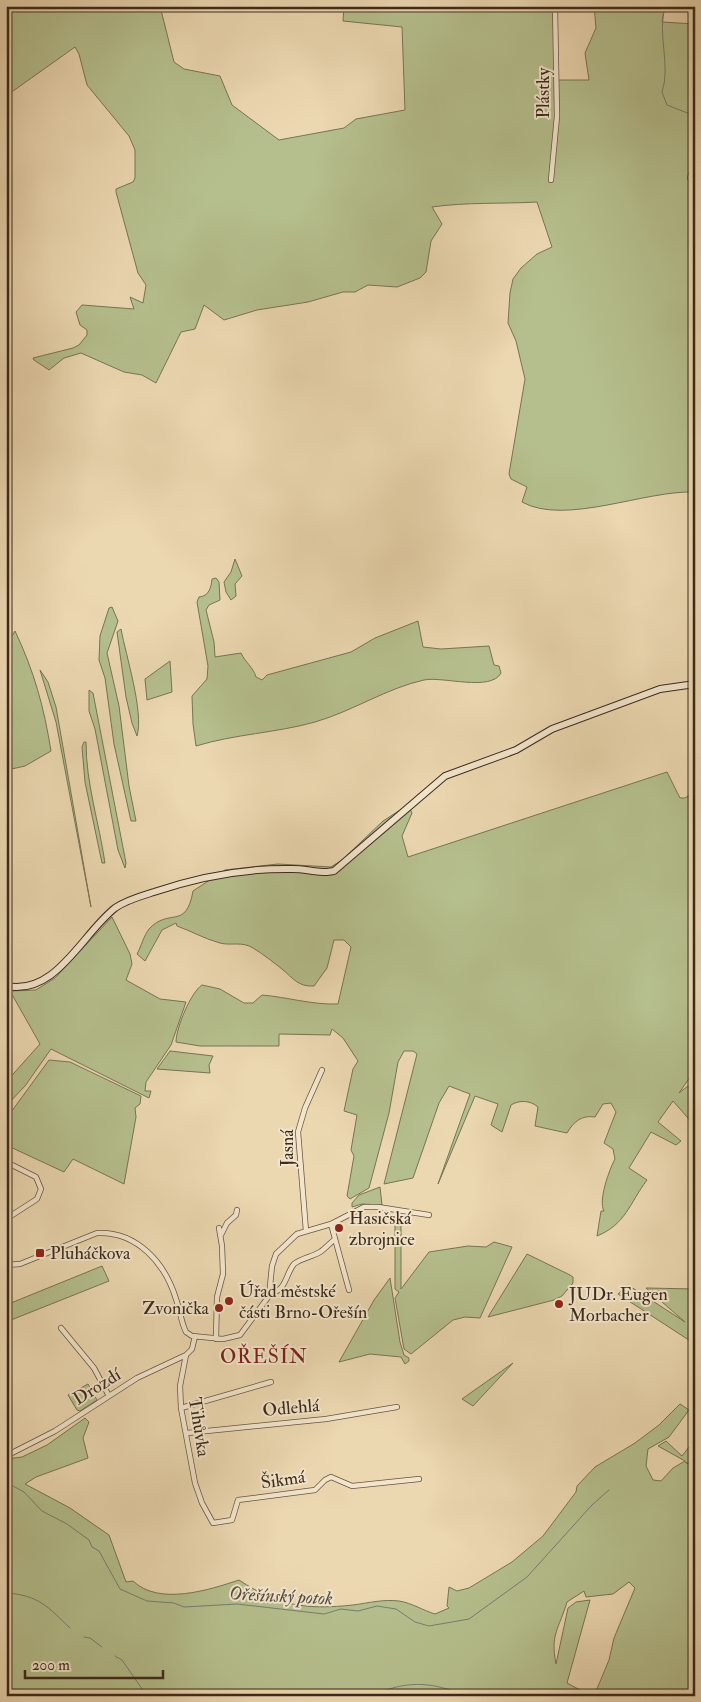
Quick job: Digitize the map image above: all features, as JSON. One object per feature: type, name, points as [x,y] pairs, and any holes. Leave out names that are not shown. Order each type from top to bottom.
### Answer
[{"type":"street","name":"Plástky","points":[[551,180],[557,116],[556,6]]},
{"type":"street","points":[[690,178],[695,162]]},
{"type":"street","points":[[6,986],[35,986],[51,976],[111,912],[124,903],[169,887],[226,874],[279,869],[334,871],[445,776],[522,747],[552,729],[660,689],[695,684]]},
{"type":"street","name":"Jasná","points":[[306,1231],[298,1132],[305,1108],[322,1070]]},
{"type":"street","points":[[6,1162],[36,1177],[41,1189],[37,1200],[6,1219]]},
{"type":"street","points":[[6,1265],[20,1264],[97,1234],[109,1233],[134,1240],[141,1244],[162,1270],[174,1291],[184,1330],[188,1335],[216,1339],[234,1338],[240,1335],[270,1293],[272,1266],[276,1254],[293,1237],[331,1224],[360,1208],[371,1206],[429,1215]]},
{"type":"street","points":[[220,1237],[227,1223],[236,1214],[237,1210]]},
{"type":"street","points":[[331,1224],[349,1290]]},
{"type":"street","points":[[216,1339],[217,1296],[223,1274],[219,1228]]},
{"type":"street","points":[[270,1293],[277,1291],[297,1262],[320,1252],[335,1239]]},
{"type":"street","points":[[61,1328],[94,1368],[109,1396]]},
{"type":"street","points":[[186,1355],[192,1349],[195,1336]]},
{"type":"street","name":"Drozdí","points":[[6,1456],[55,1431],[137,1378],[186,1355]]},
{"type":"street","name":"Tihůvka","points":[[186,1355],[180,1386],[181,1408],[187,1433],[191,1464],[202,1503]]},
{"type":"street","points":[[181,1408],[271,1382]]},
{"type":"street","name":"Odlehlá","points":[[187,1433],[326,1419],[397,1407]]},
{"type":"street","name":"Šikmá","points":[[202,1503],[210,1522],[217,1524],[232,1520],[238,1500],[315,1490],[331,1477],[352,1486],[419,1479]]},
{"type":"green space","points":[[6,6],[160,6],[174,62],[184,69],[220,76],[232,105],[279,140],[344,128],[356,119],[405,110],[402,27],[343,21],[344,6],[545,6],[554,9],[555,80],[589,80],[585,53],[596,28],[594,6],[665,6],[662,22],[695,24],[695,492],[653,496],[582,509],[560,510],[540,508],[522,502],[527,487],[511,479],[509,474],[525,379],[516,341],[508,323],[513,279],[521,268],[537,254],[552,247],[537,202],[432,207],[442,224],[431,241],[426,272],[420,278],[397,287],[368,285],[355,292],[343,292],[308,302],[257,310],[224,320],[204,305],[195,329],[181,332],[156,383],[142,375],[124,372],[81,353],[64,358],[49,370],[34,360],[33,358],[79,345],[87,335],[87,330],[80,325],[76,312],[82,305],[134,309],[130,297],[143,303],[146,285],[138,273],[116,192],[116,189],[133,182],[135,178],[135,150],[129,136],[87,85],[79,54],[75,47],[6,96]]},
{"type":"green space","points":[[235,559],[242,576],[235,584],[236,596],[231,600],[226,592],[224,582],[231,572]]},
{"type":"green space","points":[[216,578],[219,582],[220,600],[209,605],[206,610],[214,642],[215,657],[241,653],[256,677],[262,680],[267,675],[351,652],[375,638],[418,621],[423,647],[441,649],[489,646],[494,665],[499,666],[501,673],[496,679],[477,683],[424,680],[397,688],[315,722],[196,746],[192,696],[207,679],[208,666],[197,602],[199,597],[207,593],[212,579]]},
{"type":"green space","points":[[112,607],[118,621],[107,653],[119,706],[129,786],[136,821],[131,821],[114,744],[105,678],[99,660],[100,636],[109,608]]},
{"type":"green space","points":[[121,629],[134,684],[139,726],[137,736],[126,697],[117,632]]},
{"type":"green space","points":[[15,631],[28,660],[38,690],[51,751],[25,766],[7,770],[6,647]]},
{"type":"green space","points":[[170,661],[172,692],[147,700],[145,679]]},
{"type":"green space","points":[[40,670],[48,682],[56,707],[91,907],[56,722]]},
{"type":"green space","points":[[89,690],[93,693],[126,863],[125,868],[118,850],[95,729],[89,711]]},
{"type":"green space","points":[[84,742],[86,742],[90,788],[105,863],[102,863],[85,782],[82,747]]},
{"type":"green space","points":[[667,772],[680,798],[685,798],[695,792],[695,1070],[679,1093],[688,1086],[695,1095],[695,1126],[673,1101],[658,1122],[681,1141],[676,1145],[651,1132],[629,1168],[647,1180],[626,1213],[615,1226],[597,1236],[601,1211],[604,1211],[602,1200],[605,1185],[615,1159],[613,1149],[604,1143],[616,1112],[611,1103],[603,1104],[595,1117],[586,1117],[579,1120],[572,1125],[567,1133],[535,1126],[538,1107],[528,1102],[517,1102],[511,1105],[502,1132],[491,1125],[498,1104],[475,1096],[438,1184],[470,1094],[449,1086],[439,1103],[413,1178],[384,1184],[417,1054],[413,1051],[404,1051],[398,1062],[389,1113],[369,1188],[350,1199],[347,1196],[354,1156],[351,1150],[357,1115],[344,1111],[353,1069],[358,1061],[343,1038],[332,1029],[330,1035],[279,1034],[279,1046],[200,1046],[176,1042],[185,1011],[193,995],[202,985],[220,989],[244,1003],[253,1003],[262,995],[338,1004],[351,947],[344,940],[334,940],[327,968],[314,986],[304,985],[296,981],[268,958],[249,946],[224,944],[214,941],[177,926],[176,923],[162,930],[145,961],[137,954],[149,929],[163,919],[181,915],[186,911],[190,903],[193,891],[225,870],[278,864],[331,867],[342,860],[383,821],[408,805],[412,813],[402,836],[408,857]]},
{"type":"green space","points":[[112,917],[130,954],[132,964],[126,980],[160,999],[186,1002],[171,1045],[146,1082],[145,1091],[151,1091],[149,1098],[51,1049],[25,1086],[6,1106],[6,1082],[40,1044],[10,991],[36,990],[55,978]]},
{"type":"green space","points":[[170,1051],[213,1056],[209,1065],[210,1073],[157,1069]]},
{"type":"green space","points":[[49,1060],[70,1062],[141,1096],[140,1104],[135,1108],[136,1117],[124,1184],[73,1159],[64,1172],[6,1145],[6,1119]]},
{"type":"green space","points":[[380,1187],[382,1205],[362,1204],[352,1207],[352,1203],[359,1195]]},
{"type":"green space","points":[[395,1224],[401,1224],[401,1289],[429,1252],[468,1246],[486,1247],[494,1242],[512,1247],[480,1318],[465,1317],[453,1320],[411,1354],[404,1349],[395,1298],[399,1292],[395,1289]]},
{"type":"green space","points":[[527,1254],[570,1275],[573,1277],[573,1283],[562,1296],[554,1300],[488,1317]]},
{"type":"green space","points":[[102,1266],[109,1281],[6,1322],[6,1305]]},
{"type":"green space","points":[[390,1278],[400,1342],[404,1355],[409,1358],[409,1361],[405,1364],[401,1357],[370,1354],[339,1362],[374,1300]]},
{"type":"green space","points":[[628,1285],[685,1322],[646,1288],[695,1289],[695,1344],[618,1294]]},
{"type":"green space","points":[[513,1363],[473,1406],[462,1399]]},
{"type":"green space","points":[[88,1384],[97,1400],[80,1411],[77,1410],[68,1395]]},
{"type":"green space","points":[[680,1404],[689,1410],[669,1437],[648,1449],[646,1466],[653,1480],[661,1481],[673,1468],[685,1461],[658,1446],[666,1441],[682,1456],[689,1447],[695,1451],[695,1467],[685,1462],[695,1468],[695,1696],[594,1696],[609,1660],[614,1638],[635,1588],[629,1582],[613,1594],[586,1597],[584,1591],[567,1602],[556,1632],[554,1654],[556,1664],[568,1608],[576,1602],[590,1600],[567,1683],[591,1696],[6,1696],[6,1471],[10,1473],[6,1470],[6,1459],[22,1457],[47,1445],[85,1418],[89,1422],[83,1438],[88,1458],[36,1477],[25,1484],[70,1508],[109,1535],[126,1582],[133,1581],[144,1589],[156,1593],[184,1594],[239,1580],[267,1596],[293,1604],[321,1607],[399,1601],[435,1614],[449,1608],[447,1606],[449,1587],[457,1591],[469,1588],[512,1562],[543,1536],[576,1492],[577,1486],[595,1467],[635,1443],[659,1425]]},
{"type":"waterway","points":[[665,6],[662,28],[665,72],[662,92],[667,105],[695,116]]},
{"type":"waterway","name":"Ořešínský potok","points":[[6,1479],[11,1485],[24,1492],[42,1511],[67,1524],[89,1540],[92,1547],[99,1551],[120,1589],[147,1601],[174,1603],[184,1607],[237,1604],[324,1614],[341,1609],[358,1611],[377,1606],[396,1609],[415,1622],[429,1626],[469,1619],[527,1577],[592,1505],[609,1490]]},
{"type":"waterway","points":[[6,1593],[35,1599],[49,1608],[70,1628]]},
{"type":"waterway","points":[[84,1637],[90,1638],[102,1647]]},
{"type":"waterway","points":[[115,1656],[122,1660],[147,1696]]},
{"type":"waterway","points":[[371,1696],[396,1687],[419,1684],[441,1687],[466,1696]]},
{"type":"place","name":"Hasičská zbrojnice","points":[[339,1228]]},
{"type":"place","name":"Pluháčkova","points":[[40,1253]]},
{"type":"place","name":"Úřad městské části Brno-Ořešín","points":[[229,1301]]},
{"type":"place","name":"JUDr. Eugen Morbacher","points":[[559,1304]]},
{"type":"place","name":"Zvonička","points":[[219,1308]]},
{"type":"district","name":"OŘEŠÍN","points":[[264,1356]]}]
